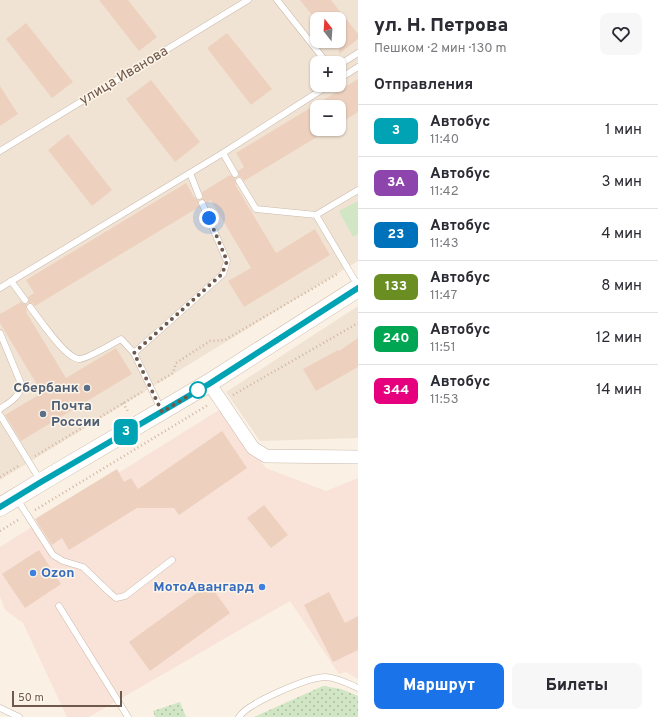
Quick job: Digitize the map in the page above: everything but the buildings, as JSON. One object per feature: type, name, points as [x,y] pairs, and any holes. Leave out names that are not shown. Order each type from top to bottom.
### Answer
[{"type":"main road","points":[[0,507],[209,384],[358,287]]},
{"type":"street","points":[[209,384],[253,448],[266,456],[358,457]]},
{"type":"lane","name":"улица Иванова","points":[[0,151],[248,0]]},
{"type":"lane","points":[[277,0],[321,56]]},
{"type":"lane","points":[[346,61],[358,53]]},
{"type":"lane","points":[[346,75],[358,67]]},
{"type":"lane","points":[[0,288],[223,153],[318,92]]},
{"type":"lane","points":[[223,153],[235,174]]},
{"type":"lane","points":[[190,173],[199,196]]},
{"type":"lane","points":[[239,181],[256,209],[316,215],[358,190]]},
{"type":"lane","points":[[134,353],[222,274],[227,261],[202,203]]},
{"type":"lane","points":[[316,215],[358,287]]},
{"type":"lane","points":[[11,281],[25,300]]},
{"type":"lane","points":[[30,307],[65,353],[73,358],[81,360],[121,339],[134,353],[162,412]]},
{"type":"lane","points":[[0,332],[22,386],[20,393],[0,409]]},
{"type":"lane","points":[[0,415],[41,482]]},
{"type":"lane","points":[[16,498],[53,555],[63,561],[83,567],[116,598],[125,596],[172,560]]},
{"type":"lane","points":[[58,606],[128,717]]},
{"type":"lane","points":[[239,717],[242,712],[255,704],[306,680],[324,677],[341,680],[358,688]]},
{"type":"lane","points":[[0,708],[19,717]]},
{"type":"path","points":[[0,477],[173,373],[176,363],[210,341],[225,340],[347,268]]},
{"type":"path","points":[[0,531],[219,399],[236,394],[358,323]]},
{"type":"shaded area","points":[[0,0],[358,0],[358,261],[0,480]]},
{"type":"shaded area","points":[[358,306],[358,438],[260,441],[226,392]]},
{"type":"shaded area","points":[[219,410],[266,468],[326,491],[358,478],[358,679],[346,672],[339,674],[290,601],[89,717],[67,717],[23,623],[5,610],[0,596],[0,547]]},
{"type":"green space","points":[[358,201],[358,234],[353,237],[339,211]]},
{"type":"green space","points":[[323,686],[341,689],[358,696],[358,717],[254,717]]},
{"type":"green space","points":[[180,702],[186,717],[155,717],[153,711]]},
{"type":"bus line","name":"3","points":[[0,507],[209,384],[358,288]]},
{"type":"place","name":"Сбербанк","points":[[87,388]]},
{"type":"place","name":"Почта России","points":[[43,414]]},
{"type":"place","name":"Ozon","points":[[33,573]]},
{"type":"place","name":"МотоАвангард","points":[[262,587]]},
{"type":"route","points":[[198,390],[162,412],[134,353],[222,274],[227,261],[209,218]]}]
